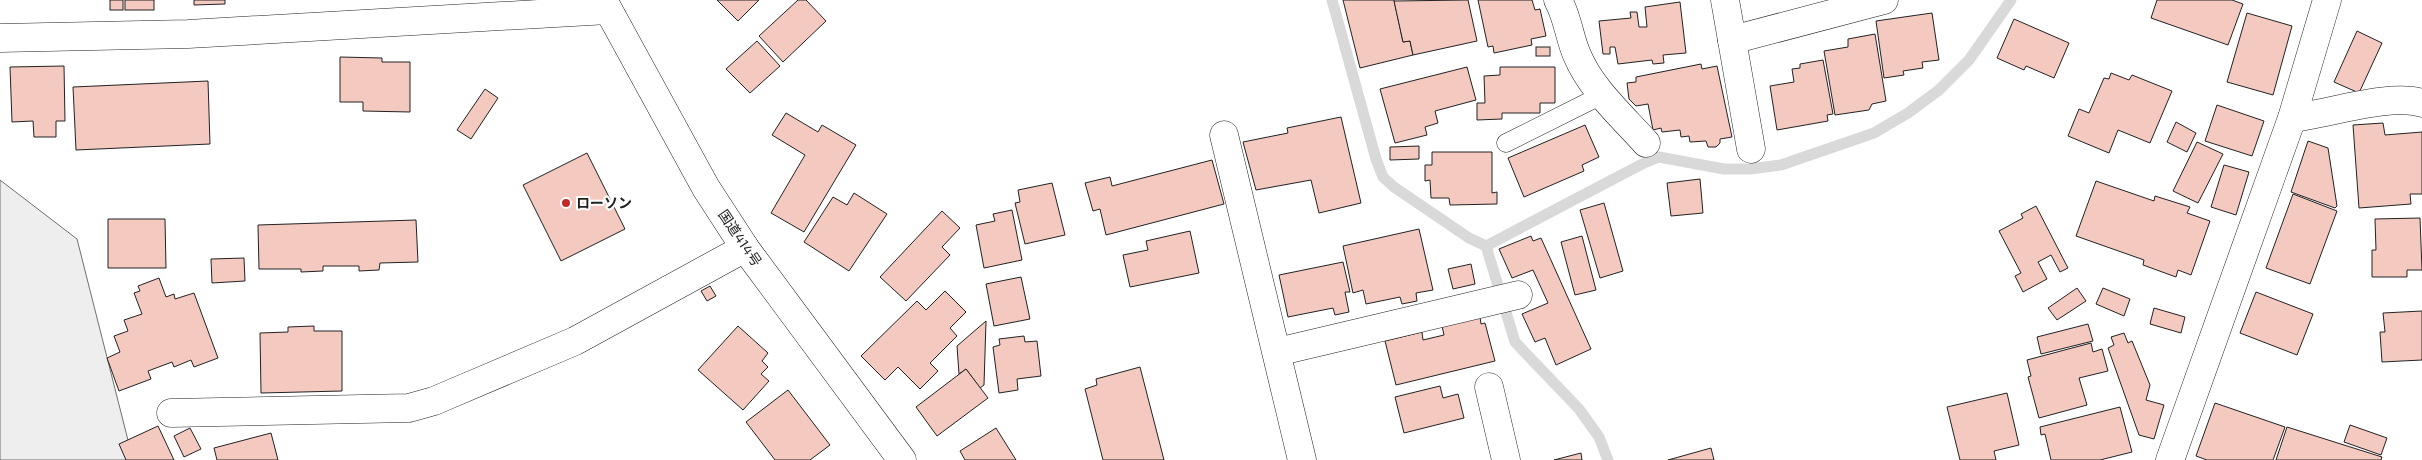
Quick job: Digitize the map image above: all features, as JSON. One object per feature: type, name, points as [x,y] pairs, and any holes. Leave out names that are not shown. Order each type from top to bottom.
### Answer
[{"type":"main road","points":[[1558,0],[1566,14],[1577,56],[1602,95],[1646,143]]},
{"type":"main road","points":[[1725,0],[1751,149]]},
{"type":"main road","points":[[1732,40],[1884,0]]},
{"type":"main road","points":[[2170,460],[2292,118],[2327,0]]},
{"type":"main road","points":[[0,38],[188,34],[605,5]]},
{"type":"main road","name":"国道414号","points":[[605,5],[706,188],[745,248],[896,458]]},
{"type":"main road","points":[[2292,118],[2384,101],[2411,100],[2422,103]]},
{"type":"main road","points":[[1224,135],[1302,460]]},
{"type":"main road","points":[[171,413],[409,408],[434,401],[575,341],[745,248]]},
{"type":"main road","points":[[1277,352],[1508,298]]},
{"type":"main road","points":[[1489,387],[1506,460]]},
{"type":"lane","points":[[1506,143],[1602,95]]},
{"type":"shaded area","points":[[0,180],[77,239],[133,460],[0,460]]},
{"type":"building","points":[[110,0],[123,0],[123,10],[110,10]]},
{"type":"building","points":[[125,0],[154,0],[154,10],[125,10]]},
{"type":"building","points":[[194,0],[225,0],[225,4],[194,5]]},
{"type":"building","points":[[717,0],[759,0],[738,21]]},
{"type":"building","points":[[798,0],[806,0],[826,21],[783,62],[759,36]]},
{"type":"building","points":[[1343,0],[1394,0],[1403,42],[1410,41],[1413,55],[1360,68]]},
{"type":"building","points":[[1468,0],[1477,41],[1413,55],[1410,41],[1403,42],[1394,1]]},
{"type":"building","points":[[1478,0],[1532,0],[1535,10],[1540,9],[1546,36],[1531,39],[1532,45],[1494,53],[1493,46],[1488,47]]},
{"type":"building","points":[[2157,0],[2232,0],[2243,4],[2228,45],[2151,18]]},
{"type":"building","points":[[1680,2],[1686,53],[1663,55],[1664,63],[1653,64],[1652,60],[1618,64],[1615,47],[1610,47],[1610,54],[1603,54],[1599,21],[1631,18],[1630,12],[1637,12],[1639,27],[1647,27],[1645,7]]},
{"type":"building","points":[[1932,13],[1939,60],[1922,62],[1923,68],[1903,71],[1904,75],[1884,78],[1876,21]]},
{"type":"building","points":[[2247,13],[2292,26],[2273,95],[2227,82]]},
{"type":"building","points":[[2014,19],[2069,43],[2054,78],[2026,66],[2024,70],[1997,58]]},
{"type":"building","points":[[2357,31],[2382,43],[2359,93],[2334,82]]},
{"type":"building","points":[[1875,34],[1886,101],[1872,104],[1869,110],[1835,115],[1824,51],[1848,47],[1848,39]]},
{"type":"building","points":[[757,41],[780,66],[750,93],[726,69]]},
{"type":"building","points":[[1536,47],[1550,47],[1550,56],[1536,56]]},
{"type":"building","points":[[340,57],[382,58],[382,62],[410,62],[410,112],[363,111],[363,102],[340,102]]},
{"type":"building","points":[[1823,60],[1833,114],[1827,115],[1828,121],[1777,130],[1770,86],[1794,82],[1792,69],[1800,68],[1800,64]]},
{"type":"building","points":[[1701,64],[1702,69],[1717,66],[1732,137],[1720,139],[1720,143],[1716,147],[1708,147],[1706,141],[1690,142],[1689,136],[1681,137],[1680,130],[1662,132],[1661,128],[1653,130],[1648,104],[1636,106],[1629,99],[1627,83],[1636,82],[1636,77]]},
{"type":"building","points":[[64,66],[65,121],[56,121],[56,137],[34,137],[33,121],[12,122],[10,67]]},
{"type":"building","points":[[1467,67],[1476,100],[1435,111],[1438,123],[1425,127],[1427,135],[1395,143],[1380,89]]},
{"type":"building","points":[[1500,67],[1555,67],[1555,103],[1540,103],[1540,113],[1502,113],[1502,119],[1477,120],[1477,103],[1485,103],[1484,76],[1500,75]]},
{"type":"building","points":[[2111,73],[2129,80],[2132,75],[2172,91],[2150,143],[2118,130],[2109,153],[2068,136],[2079,109],[2089,113],[2104,78],[2109,79]]},
{"type":"building","points":[[208,81],[210,144],[76,150],[73,87]]},
{"type":"building","points":[[485,89],[498,98],[471,139],[457,130]]},
{"type":"building","points":[[2217,105],[2264,121],[2252,156],[2205,141]]},
{"type":"building","points":[[786,113],[818,132],[822,125],[856,145],[804,232],[771,213],[805,155],[772,135]]},
{"type":"building","points":[[1341,117],[1361,203],[1319,213],[1311,180],[1256,190],[1243,142],[1288,133],[1287,128]]},
{"type":"building","points":[[2176,122],[2196,133],[2187,152],[2167,142]]},
{"type":"building","points":[[2383,123],[2385,135],[2422,132],[2422,194],[2410,194],[2411,204],[2359,208],[2353,125]]},
{"type":"building","points":[[1585,125],[1599,157],[1582,165],[1584,171],[1524,197],[1508,158]]},
{"type":"building","points":[[2308,141],[2328,148],[2337,206],[2335,208],[2291,192]]},
{"type":"building","points":[[2197,142],[2223,154],[2198,203],[2173,191]]},
{"type":"building","points":[[1419,146],[1419,159],[1390,160],[1390,147]]},
{"type":"building","points":[[1432,152],[1492,152],[1492,193],[1497,192],[1497,204],[1450,205],[1449,198],[1431,198],[1430,180],[1425,181],[1425,165],[1432,165]]},
{"type":"building","points":[[587,153],[625,229],[561,261],[523,185]]},
{"type":"building","points":[[1212,160],[1224,204],[1106,235],[1100,209],[1093,211],[1085,183],[1110,177],[1112,186]]},
{"type":"building","points":[[2224,165],[2249,172],[2236,215],[2211,207]]},
{"type":"building","points":[[1700,179],[1703,213],[1671,216],[1667,183]]},
{"type":"building","points":[[2096,181],[2154,201],[2155,196],[2190,207],[2187,213],[2210,221],[2191,275],[2178,270],[2176,277],[2143,265],[2144,260],[2076,236]]},
{"type":"building","points":[[1052,183],[1065,235],[1025,244],[1015,203],[1020,202],[1018,190]]},
{"type":"building","points":[[854,193],[887,214],[849,271],[804,242],[833,197],[847,205]]},
{"type":"building","points":[[2293,194],[2337,211],[2310,284],[2266,268]]},
{"type":"building","points":[[1604,203],[1623,271],[1600,278],[1580,210]]},
{"type":"building","points":[[2036,206],[2068,268],[2060,272],[2051,255],[2038,262],[2047,279],[2023,292],[2015,276],[2021,273],[1999,231],[2023,218],[2021,214]]},
{"type":"building","points":[[1012,210],[1022,260],[984,268],[976,225],[995,221],[993,214]]},
{"type":"building","points":[[942,211],[960,228],[942,247],[950,255],[906,301],[880,277]]},
{"type":"building","points":[[2420,218],[2422,270],[2407,270],[2407,277],[2372,277],[2372,250],[2376,250],[2375,219]]},
{"type":"building","points":[[108,219],[165,219],[166,268],[108,268]]},
{"type":"building","points":[[416,220],[418,262],[380,263],[379,270],[359,271],[359,266],[323,266],[323,271],[301,272],[301,269],[259,269],[258,225]]},
{"type":"building","points":[[1419,229],[1433,290],[1416,293],[1417,301],[1402,304],[1400,297],[1366,304],[1363,290],[1353,293],[1343,246]]},
{"type":"building","points":[[1190,231],[1199,273],[1130,287],[1123,255],[1148,250],[1146,241]]},
{"type":"building","points":[[1531,236],[1533,241],[1541,238],[1591,349],[1556,365],[1545,338],[1535,342],[1522,314],[1548,303],[1533,270],[1512,278],[1499,249]]},
{"type":"building","points":[[1582,236],[1596,290],[1575,295],[1561,242]]},
{"type":"building","points":[[244,258],[245,281],[212,283],[211,259]]},
{"type":"building","points":[[1343,262],[1350,292],[1345,292],[1349,312],[1335,315],[1333,308],[1288,317],[1279,275]]},
{"type":"building","points":[[1471,264],[1475,284],[1453,289],[1448,269]]},
{"type":"building","points":[[1021,277],[1030,319],[994,326],[986,284]]},
{"type":"building","points":[[159,278],[166,297],[174,294],[175,299],[194,293],[218,358],[194,367],[191,360],[174,367],[172,362],[148,371],[151,379],[119,391],[107,358],[120,352],[114,336],[128,331],[124,320],[142,314],[134,293],[140,291],[138,286]]},
{"type":"building","points":[[710,286],[716,296],[707,301],[701,291]]},
{"type":"building","points":[[2077,288],[2086,301],[2057,320],[2048,308]]},
{"type":"building","points":[[2103,288],[2130,299],[2124,316],[2096,304]]},
{"type":"building","points":[[945,291],[966,312],[950,328],[957,336],[930,363],[938,371],[920,389],[898,367],[885,380],[861,356],[917,301],[926,310]]},
{"type":"building","points":[[2256,292],[2313,314],[2297,355],[2240,333]]},
{"type":"building","points":[[2154,308],[2185,317],[2181,333],[2150,324]]},
{"type":"building","points":[[2422,311],[2422,360],[2382,362],[2380,332],[2385,332],[2383,313]]},
{"type":"building","points":[[1480,317],[1481,324],[1485,323],[1495,361],[1396,385],[1385,341],[1422,332],[1423,340],[1444,335],[1442,326]]},
{"type":"building","points":[[986,321],[984,385],[980,388],[966,369],[959,374],[957,346]]},
{"type":"building","points":[[2088,324],[2093,341],[2041,354],[2037,337]]},
{"type":"building","points":[[314,326],[314,331],[342,331],[342,391],[261,393],[260,333],[288,332],[288,327]]},
{"type":"building","points":[[738,326],[768,353],[762,361],[768,367],[761,374],[769,381],[743,410],[698,370]]},
{"type":"building","points":[[2124,333],[2128,343],[2132,341],[2150,385],[2146,400],[2164,405],[2154,439],[2139,435],[2108,348],[2114,345],[2111,337]]},
{"type":"building","points":[[1024,336],[1025,342],[1037,341],[1041,376],[1017,379],[1018,390],[999,393],[993,347],[1000,345],[999,339]]},
{"type":"building","points":[[2091,343],[2093,352],[2102,349],[2108,371],[2079,378],[2087,405],[2039,418],[2028,377],[2031,376],[2027,360]]},
{"type":"building","points":[[1140,367],[1164,460],[1103,460],[1085,389],[1097,385],[1096,379]]},
{"type":"building","points":[[966,369],[988,398],[937,436],[916,407]]},
{"type":"building","points":[[1440,386],[1443,398],[1458,394],[1464,418],[1404,433],[1395,397]]},
{"type":"building","points":[[788,390],[830,445],[810,460],[775,460],[746,422]]},
{"type":"building","points":[[2007,393],[2019,445],[1994,451],[1996,460],[1960,460],[1947,407]]},
{"type":"building","points":[[2215,403],[2285,427],[2273,460],[2207,460],[2196,456]]},
{"type":"building","points":[[2120,407],[2132,452],[2100,460],[2051,460],[2045,434],[2041,435],[2040,427]]},
{"type":"building","points":[[2350,425],[2387,438],[2381,455],[2344,442]]},
{"type":"building","points":[[158,426],[174,460],[126,460],[119,444]]},
{"type":"building","points":[[2287,427],[2382,457],[2381,460],[2276,460]]},
{"type":"building","points":[[190,428],[201,449],[184,457],[174,436]]},
{"type":"building","points":[[996,428],[1016,460],[965,460],[960,451]]},
{"type":"building","points":[[271,433],[278,460],[217,460],[214,448]]},
{"type":"building","points":[[1711,448],[1714,460],[1668,460]]},
{"type":"building","points":[[1581,453],[1582,460],[1554,460]]},
{"type":"waterway","points":[[1332,0],[1376,159],[1383,177],[1394,187],[1469,238],[1486,246],[1515,342],[1579,409],[1599,437],[1608,460]]},
{"type":"waterway","points":[[1486,246],[1644,163],[1659,157],[1724,169],[1750,169],[1781,165],[1874,133],[1908,113],[1939,90],[1969,60],[2011,0]]},
{"type":"place","name":"ローソン","points":[[566,203]]}]
